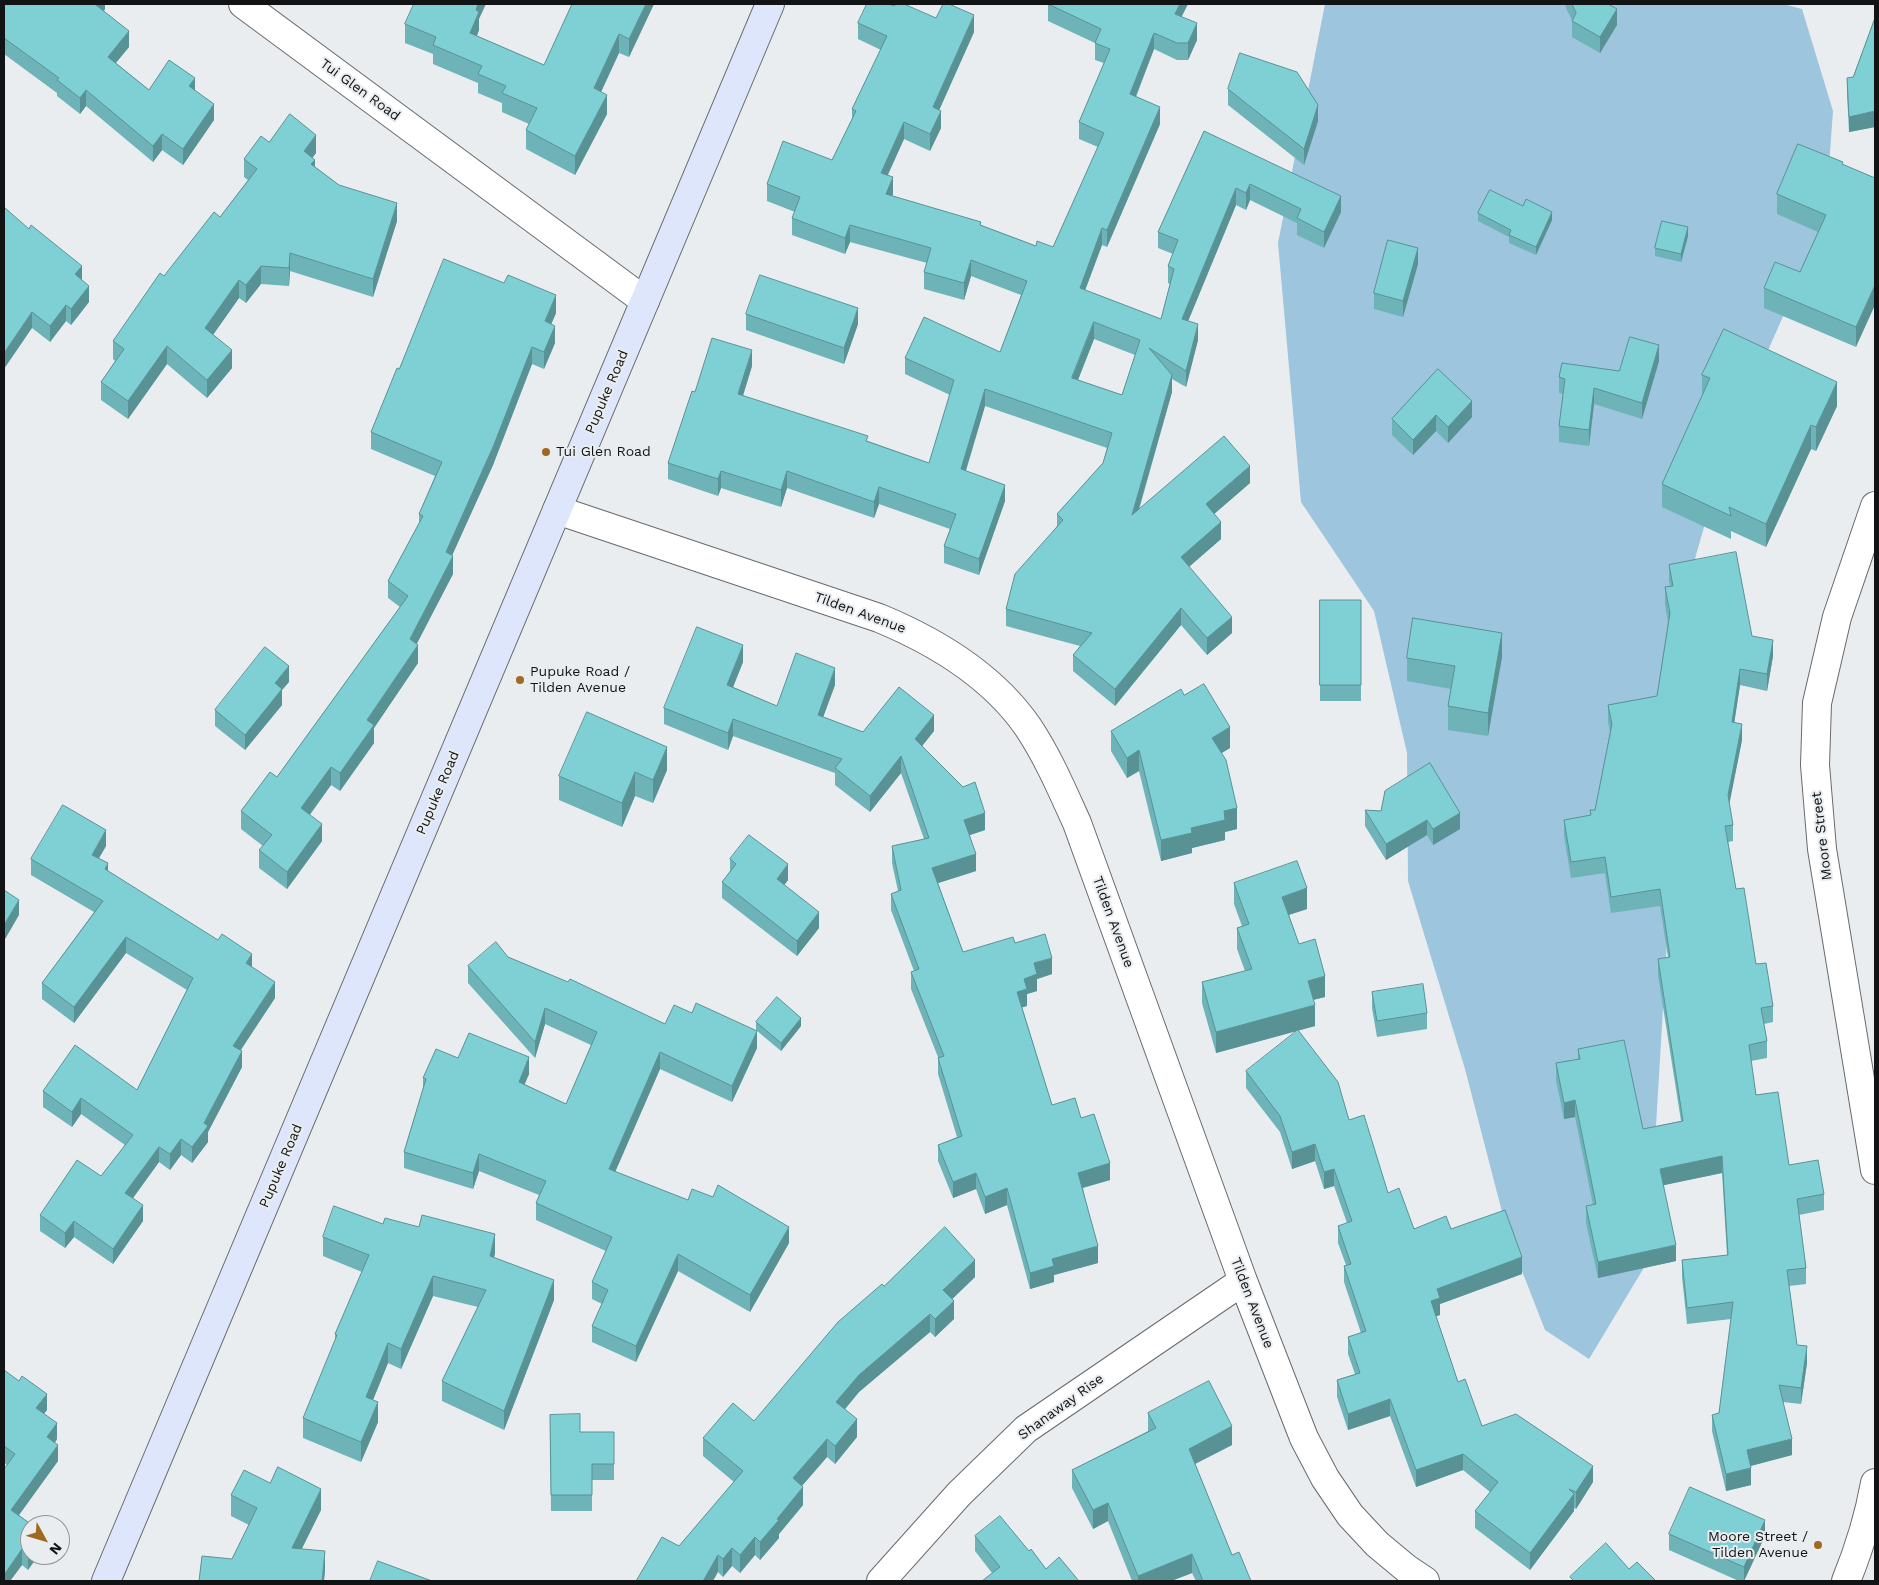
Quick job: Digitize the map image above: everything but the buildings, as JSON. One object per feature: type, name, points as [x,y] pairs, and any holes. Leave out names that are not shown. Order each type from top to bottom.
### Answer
[{"type":"main road","name":"Pupuke Road","points":[[106,1581],[770,4]]},
{"type":"street","name":"Tui Glen Road","points":[[243,4],[645,301]]},
{"type":"street","name":"Moore Street","points":[[1875,506],[1837,617],[1817,703],[1815,764],[1822,849],[1875,1170]]},
{"type":"street","name":"Tilden Avenue","points":[[557,510],[886,621],[915,634],[963,663],[986,680],[1007,701],[1028,727],[1045,756],[1077,823],[1243,1281],[1304,1438],[1324,1478],[1350,1515],[1377,1544],[1425,1581]]},
{"type":"street","name":"Shanaway Rise","points":[[881,1581],[959,1494],[1026,1429],[1243,1281]]},
{"type":"street","points":[[1846,1581],[1856,1558],[1875,1483]]},
{"type":"shaded area","points":[[1325,4],[1783,4],[1802,9],[1833,111],[1825,221],[1729,439],[1662,675],[1669,907],[1648,1261],[1589,1359],[1545,1330],[1508,1235],[1465,1069],[1408,881],[1407,753],[1374,611],[1301,502],[1278,243]]},
{"type":"place","name":"Tui Glen Road","points":[[546,452]]},
{"type":"place","name":"Pupuke Road / Tilden Avenue","points":[[520,680]]},
{"type":"place","name":"Moore Street / Tilden Avenue","points":[[1818,1545]]}]
